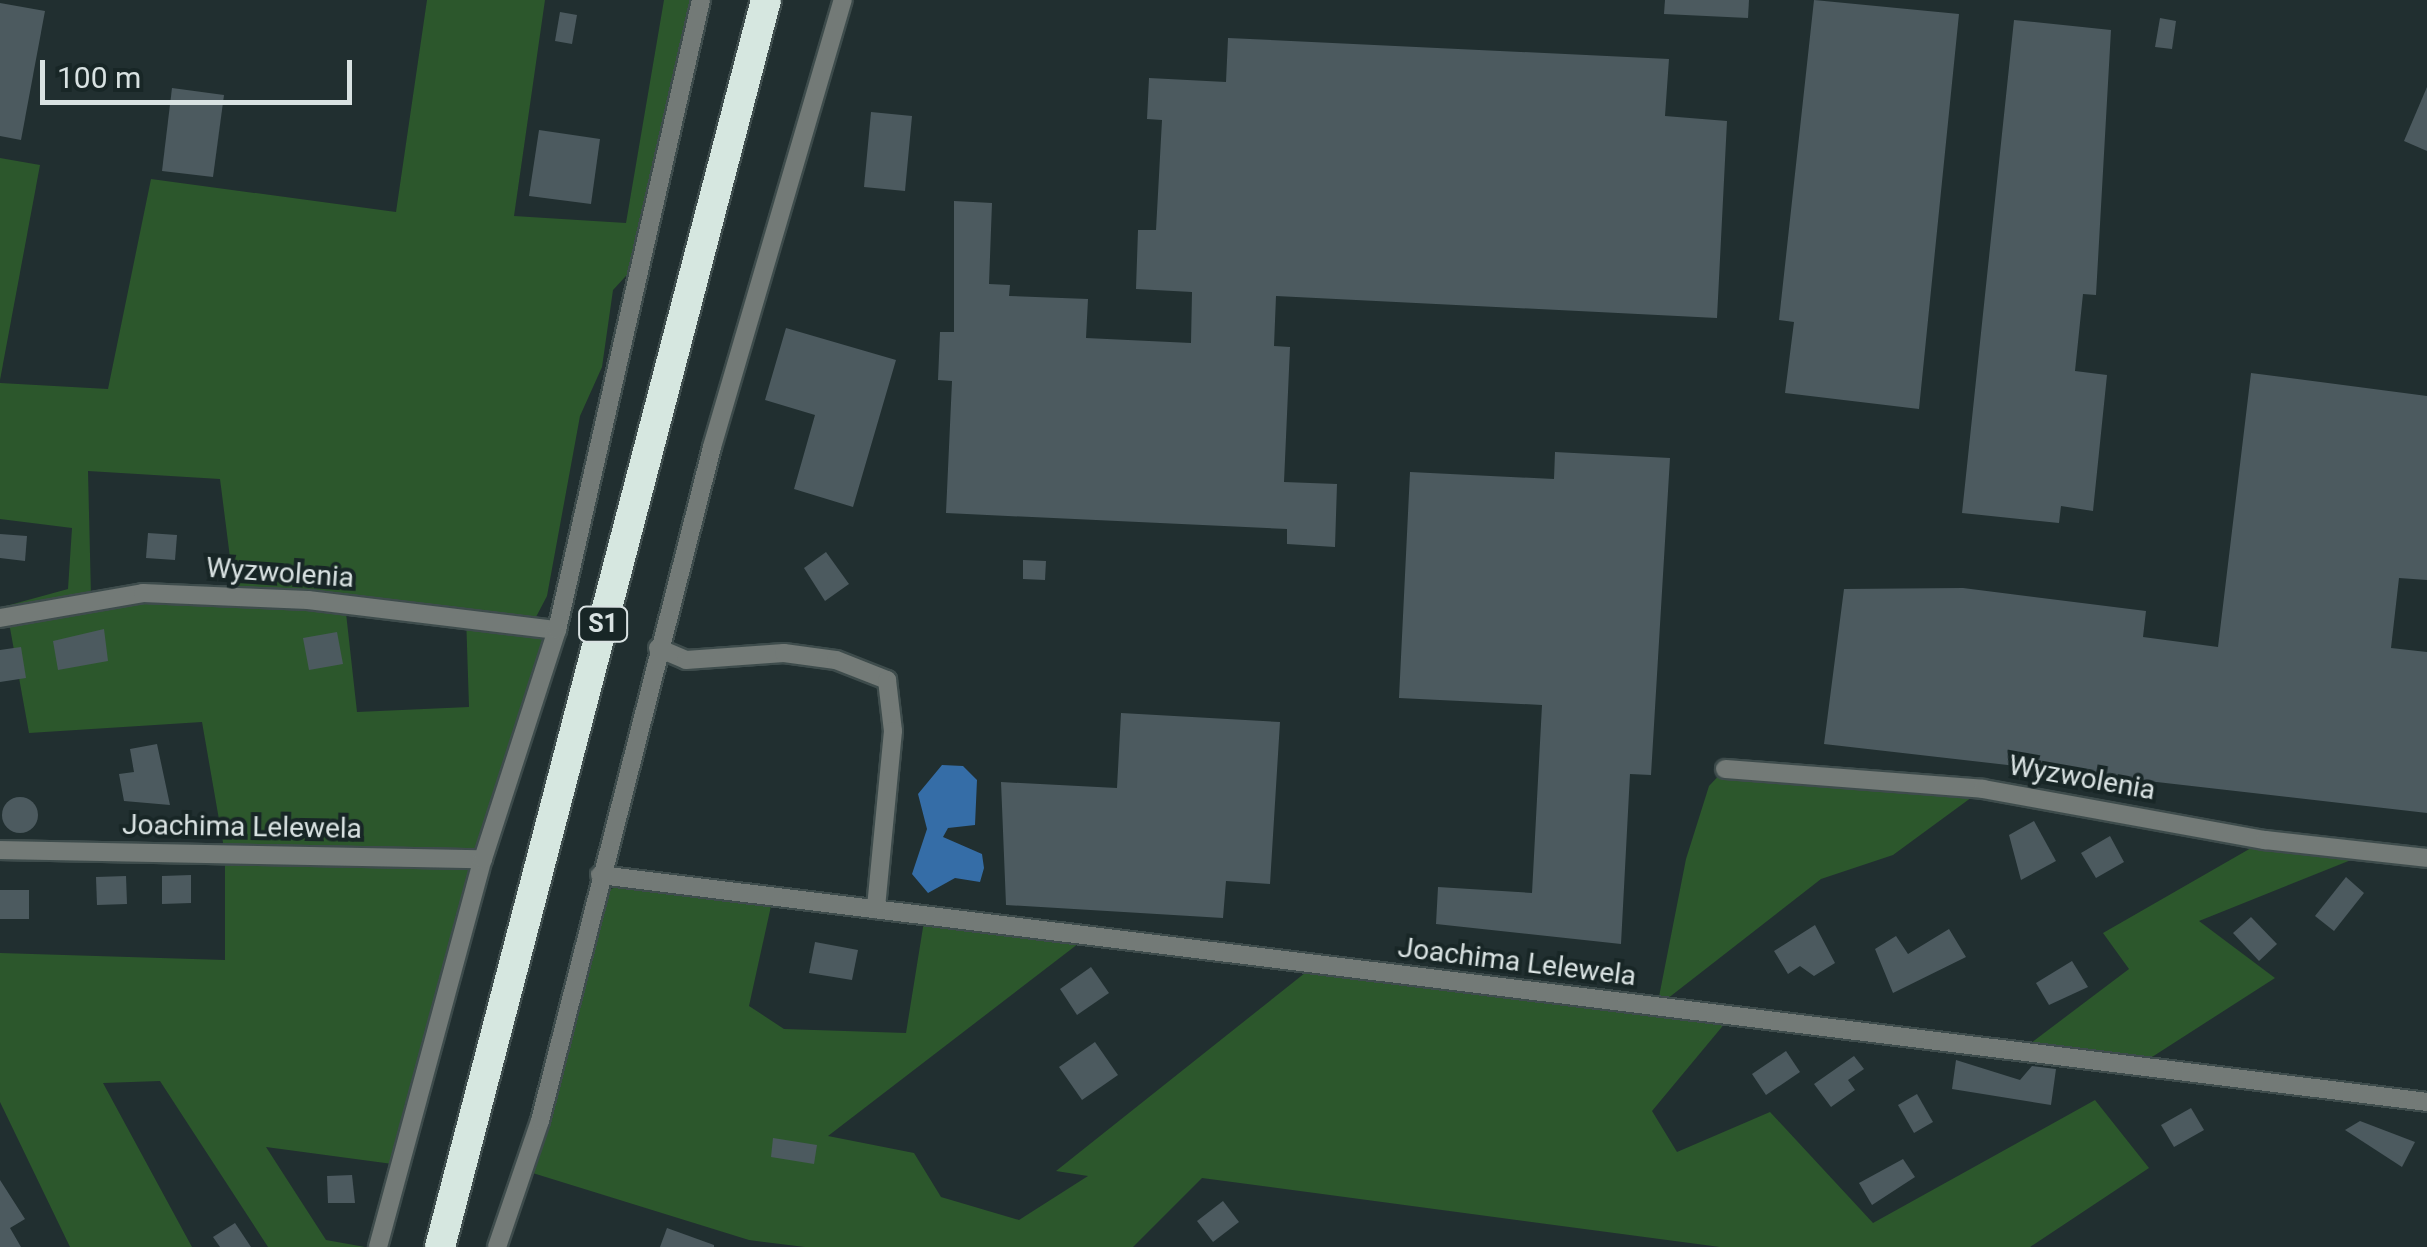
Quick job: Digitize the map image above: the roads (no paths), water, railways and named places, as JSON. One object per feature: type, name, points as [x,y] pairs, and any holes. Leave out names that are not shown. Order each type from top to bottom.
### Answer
[{"type":"highway","name":"S1","points":[[440,1247],[766,0]]},
{"type":"street","points":[[378,1247],[483,858],[557,630],[701,0]]},
{"type":"street","points":[[497,1247],[540,1120],[658,648],[843,0]]},
{"type":"street","name":"Wyzwolenia","points":[[0,618],[144,593],[326,602],[557,630]]},
{"type":"street","points":[[658,648],[686,660],[755,653],[836,660],[887,680],[893,732],[876,909]]},
{"type":"street","name":"Wyzwolenia","points":[[1725,769],[1983,789],[2264,840],[2427,858]]},
{"type":"street","name":"Joachima Lelewela","points":[[0,850],[483,858]]},
{"type":"street","name":"Joachima Lelewela","points":[[600,875],[2427,1102]]},
{"type":"water","points":[[942,765],[963,766],[977,780],[975,825],[948,828],[943,837],[982,854],[984,868],[980,882],[955,878],[928,893],[912,874],[927,829],[918,794]]}]
